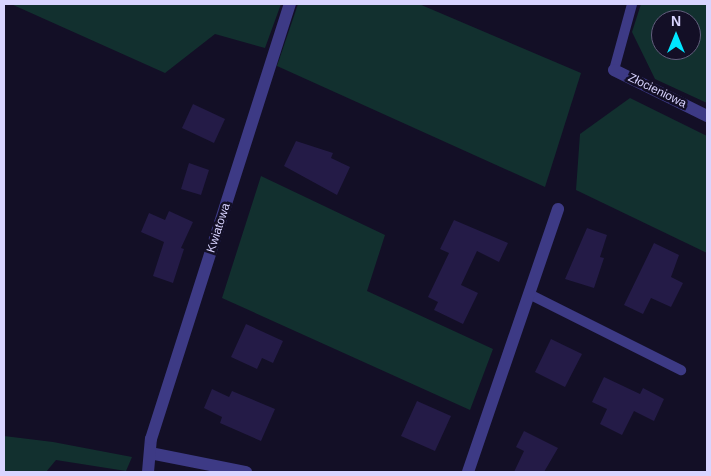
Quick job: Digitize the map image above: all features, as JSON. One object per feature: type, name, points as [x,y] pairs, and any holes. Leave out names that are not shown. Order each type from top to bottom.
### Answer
[{"type":"street","name":"Kwiatowa","points":[[148,472],[158,416],[290,4]]},
{"type":"street","name":"Złocieniowa","points":[[614,70],[707,116]]},
{"type":"street","points":[[468,472],[531,295],[558,209]]},
{"type":"street","points":[[150,453],[246,472]]},
{"type":"lane","name":"Złocieniowa","points":[[614,70],[632,4]]},
{"type":"lane","points":[[531,295],[681,370]]},
{"type":"green space","points":[[11,4],[281,4],[265,48],[215,34],[165,73]]},
{"type":"green space","points":[[298,4],[419,4],[581,73],[545,187],[277,66]]},
{"type":"green space","points":[[641,4],[707,4],[707,103],[655,79],[632,32]]},
{"type":"green space","points":[[630,98],[707,136],[707,253],[576,190],[580,134]]},
{"type":"green space","points":[[261,176],[385,235],[367,291],[493,349],[470,410],[222,298]]},
{"type":"green space","points":[[4,436],[53,442],[132,457],[126,471],[56,460],[46,472],[4,472]]},
{"type":"building","points":[[193,104],[225,119],[214,143],[182,128]]},
{"type":"building","points":[[296,141],[333,153],[331,158],[350,167],[337,195],[284,166]]},
{"type":"building","points":[[189,163],[209,170],[201,195],[181,189]]},
{"type":"building","points":[[169,211],[193,222],[181,248],[184,249],[173,283],[153,276],[164,242],[141,232],[149,213],[165,220]]},
{"type":"building","points":[[454,220],[508,243],[499,262],[477,251],[461,285],[478,293],[463,324],[434,310],[438,302],[428,297],[449,253],[440,249]]},
{"type":"building","points":[[587,228],[607,235],[600,257],[604,258],[594,288],[565,279]]},
{"type":"building","points":[[654,243],[679,255],[671,277],[683,283],[671,307],[651,298],[643,314],[624,305]]},
{"type":"building","points":[[246,324],[283,341],[273,363],[262,358],[257,369],[231,357]]},
{"type":"building","points":[[551,339],[582,354],[565,387],[535,372]]},
{"type":"building","points":[[604,377],[640,394],[643,388],[664,399],[654,421],[634,411],[622,435],[600,424],[607,409],[592,402]]},
{"type":"building","points":[[212,389],[229,397],[232,391],[275,409],[261,441],[220,423],[222,417],[204,408]]},
{"type":"building","points":[[417,401],[451,416],[435,451],[401,436]]},
{"type":"building","points":[[524,431],[558,448],[544,472],[514,472],[524,451],[516,447]]}]
